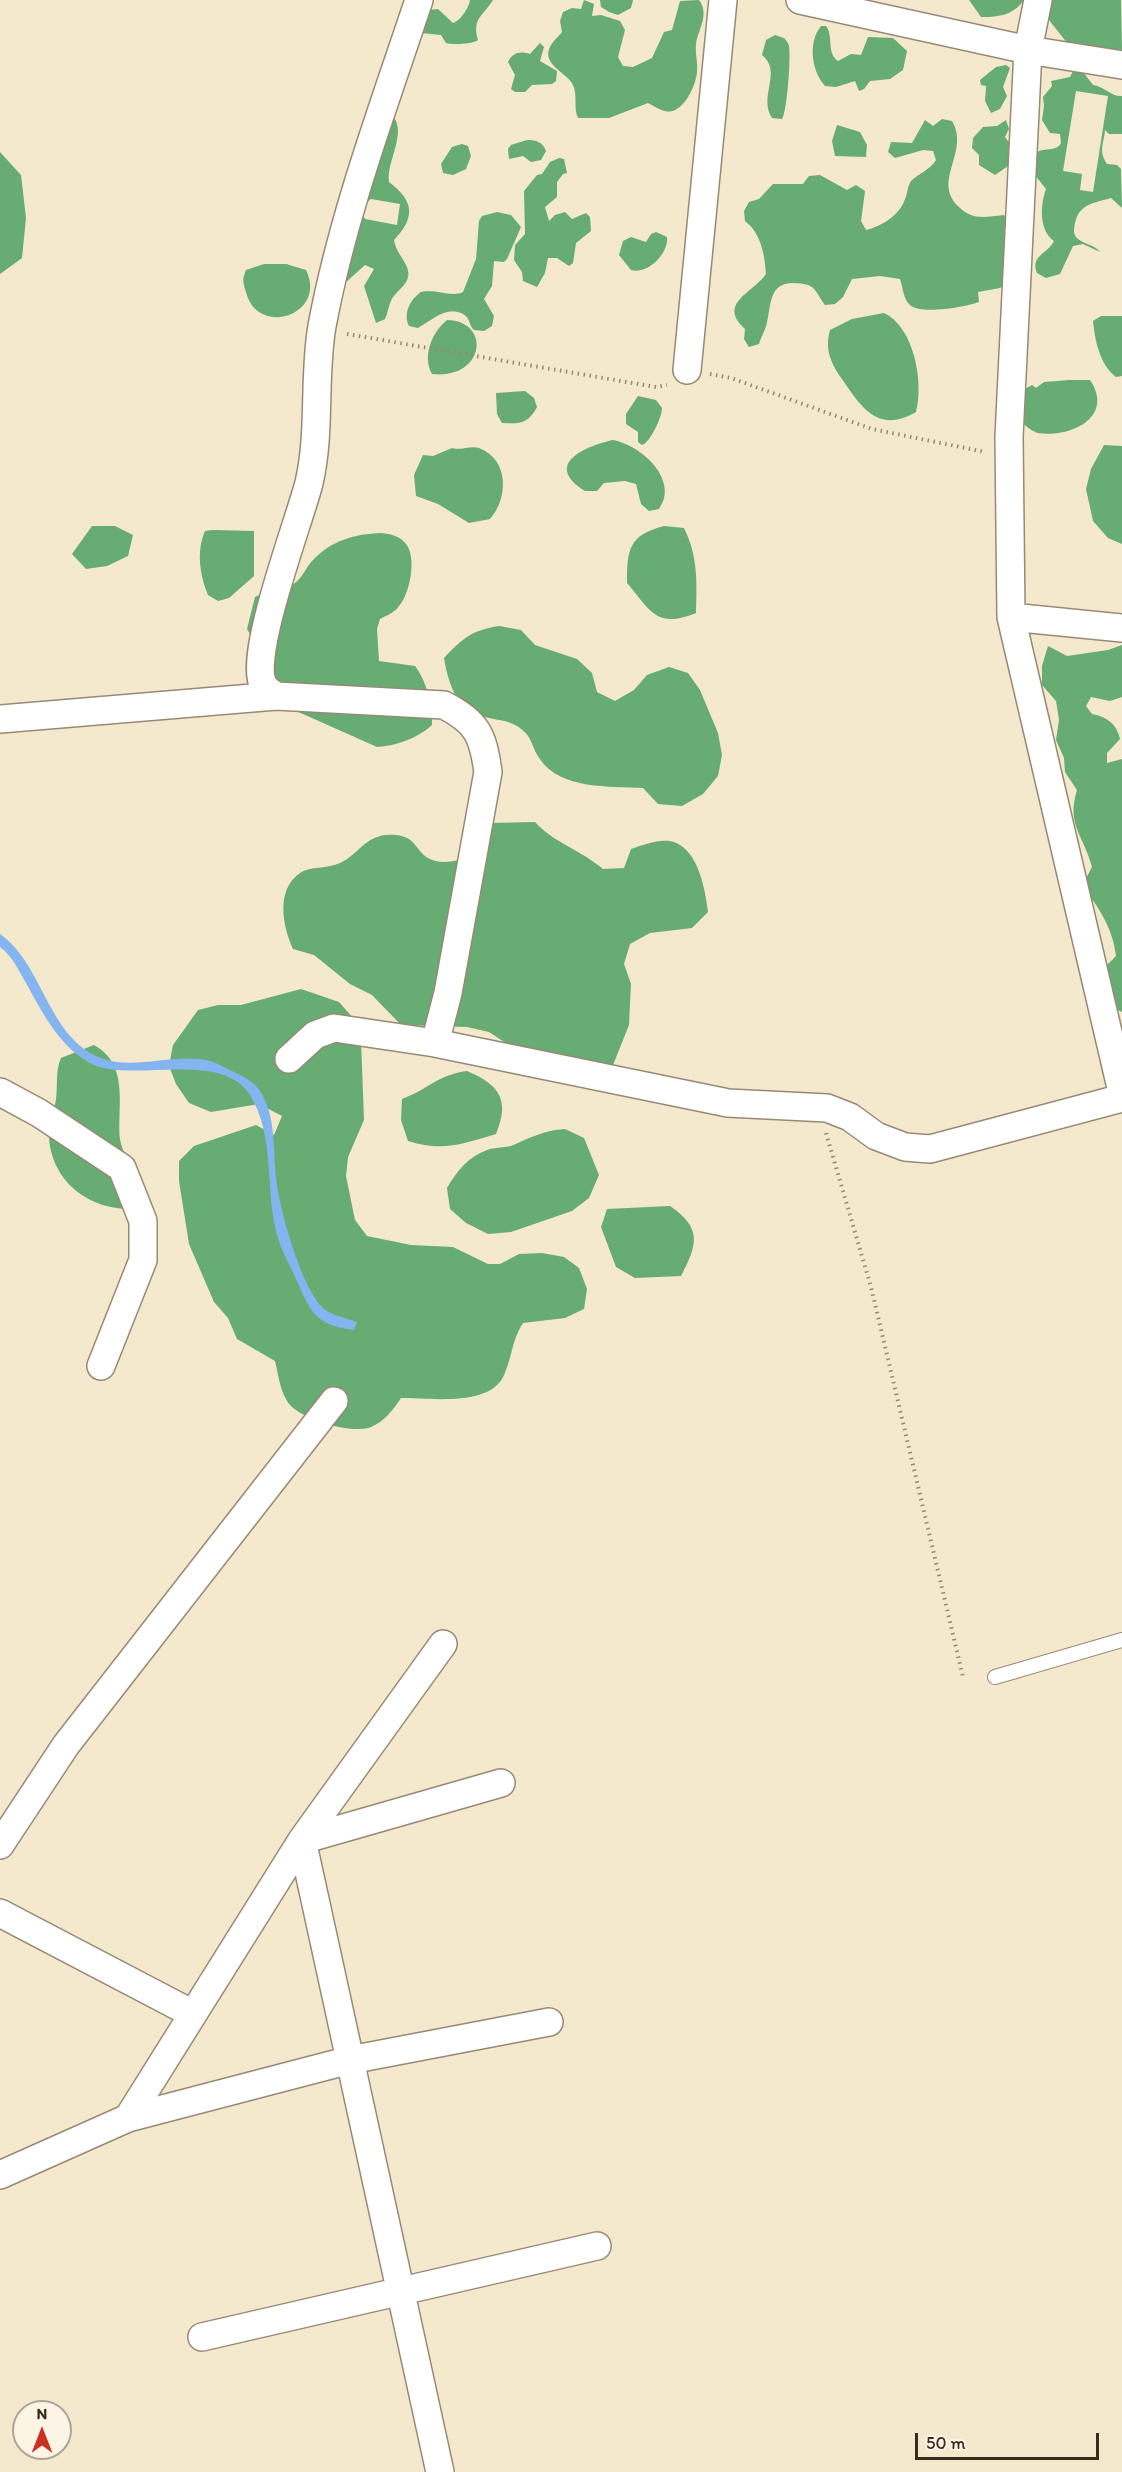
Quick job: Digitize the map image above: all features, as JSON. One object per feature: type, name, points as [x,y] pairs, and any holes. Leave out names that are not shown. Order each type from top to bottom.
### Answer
[{"type":"street","points":[[276,696],[263,685],[259,668],[282,565],[309,485],[317,440],[316,400],[322,328],[342,232],[419,0]]},
{"type":"street","points":[[687,369],[723,0]]},
{"type":"street","points":[[800,0],[1028,50],[1122,65]]},
{"type":"street","points":[[1038,0],[1028,50],[1010,457],[1011,617],[1122,1092]]},
{"type":"street","points":[[1011,617],[1122,628]]},
{"type":"street","points":[[0,719],[276,696],[444,705],[467,717],[484,741],[488,772],[448,993],[435,1043]]},
{"type":"street","points":[[289,1059],[315,1035],[334,1028],[435,1043],[728,1103],[818,1107],[850,1118],[876,1136],[905,1147],[930,1149],[1122,1098]]},
{"type":"street","points":[[0,1092],[39,1113],[122,1168],[143,1221],[143,1260],[101,1366]]},
{"type":"street","points":[[0,1845],[66,1745],[334,1401]]},
{"type":"street","points":[[128,2118],[302,1840],[443,1644]]},
{"type":"street","points":[[302,1840],[501,1783]]},
{"type":"street","points":[[302,1840],[440,2472]]},
{"type":"street","points":[[0,1913],[193,2014]]},
{"type":"street","points":[[0,2175],[128,2118],[350,2060],[549,2022]]},
{"type":"street","points":[[202,2337],[597,2246]]},
{"type":"lane","points":[[995,1677],[1122,1640]]},
{"type":"path","points":[[322,328],[656,387]]},
{"type":"path","points":[[687,369],[730,378],[872,429],[1010,457]]},
{"type":"path","points":[[818,1107],[871,1287],[963,1677]]},
{"type":"green space","points":[[470,0],[493,0],[477,23],[478,40],[449,44],[441,35],[421,33],[428,10],[438,9],[453,23],[464,14]]},
{"type":"green space","points":[[584,0],[594,4],[592,16],[601,15],[620,21],[625,30],[618,57],[623,66],[633,67],[652,58],[664,32],[672,30],[680,1],[699,0],[703,17],[696,44],[697,72],[691,92],[682,105],[671,111],[648,103],[609,118],[578,118],[573,85],[552,64],[548,53],[551,45],[562,32],[560,21],[563,12],[572,8],[581,9]]},
{"type":"green space","points":[[600,0],[633,0],[631,8],[618,15],[601,7]]},
{"type":"green space","points":[[969,0],[1024,0],[1015,9],[1005,14],[981,17]]},
{"type":"green space","points":[[1049,0],[1121,0],[1122,50],[1068,44],[1049,20]]},
{"type":"green space","points":[[821,26],[826,26],[828,30],[832,54],[838,61],[851,54],[861,55],[868,37],[893,38],[907,51],[903,70],[890,79],[870,81],[864,89],[859,91],[855,81],[836,87],[825,86],[817,72],[813,56],[814,40]]},
{"type":"green space","points":[[775,35],[784,38],[789,46],[788,84],[782,119],[772,118],[768,110],[767,101],[771,77],[768,62],[762,55],[766,40]]},
{"type":"green space","points":[[540,43],[544,47],[540,61],[557,71],[556,81],[552,84],[532,85],[525,92],[515,92],[511,89],[515,75],[508,62],[517,53],[530,54]]},
{"type":"green space","points":[[1006,65],[1010,68],[1003,87],[1007,96],[1000,109],[991,113],[985,101],[986,86],[981,85],[980,80],[996,67]]},
{"type":"green space","points":[[1074,69],[1083,72],[1093,85],[1114,95],[1122,96],[1122,134],[1109,134],[1105,130],[1102,151],[1107,164],[1117,165],[1121,169],[1122,208],[1111,198],[1084,208],[1077,217],[1074,234],[1079,240],[1100,252],[1083,244],[1073,246],[1060,274],[1046,278],[1037,273],[1036,262],[1054,241],[1049,237],[1043,224],[1042,210],[1046,189],[1034,174],[1035,154],[1042,150],[1056,148],[1061,143],[1060,134],[1050,133],[1042,120],[1043,97],[1052,86],[1051,81],[1070,77]],"holes":[[[1076,91],[1108,96],[1093,192],[1080,190],[1082,174],[1063,171]]]},
{"type":"green space","points":[[395,119],[397,126],[397,142],[390,167],[389,182],[403,196],[409,210],[406,224],[394,240],[406,265],[408,277],[393,297],[385,319],[376,323],[364,286],[374,269],[365,265],[335,292],[334,276],[340,253],[352,232],[348,223],[364,197],[367,179],[377,161],[370,145],[370,133],[372,128]],"holes":[[[371,199],[400,204],[397,225],[365,219],[359,208]]]},
{"type":"green space","points":[[942,119],[952,121],[956,132],[957,143],[949,186],[957,205],[973,216],[1004,215],[1011,222],[1007,283],[1000,288],[978,292],[979,302],[933,310],[910,305],[900,279],[880,276],[852,279],[843,297],[835,304],[825,305],[810,286],[785,284],[779,287],[772,296],[759,344],[749,347],[744,339],[745,329],[737,320],[736,305],[766,274],[763,252],[758,238],[745,221],[744,211],[749,202],[759,199],[773,184],[803,184],[809,176],[820,175],[847,190],[856,185],[865,191],[861,221],[866,230],[878,226],[899,210],[911,181],[936,160],[933,151],[923,150],[895,158],[888,152],[891,142],[912,143],[925,120],[933,126]]},
{"type":"green space","points":[[1006,120],[1009,129],[1005,137],[1011,145],[1008,150],[1011,164],[995,175],[979,165],[979,155],[972,148],[973,138],[983,127],[997,126]]},
{"type":"green space","points":[[837,125],[860,132],[867,145],[866,157],[835,156],[832,141]]},
{"type":"green space","points":[[527,140],[543,145],[546,151],[541,160],[531,162],[523,156],[509,159],[508,149],[511,145]]},
{"type":"green space","points":[[462,144],[468,146],[471,156],[466,169],[453,175],[443,173],[441,164],[452,147]]},
{"type":"green space","points":[[0,152],[21,175],[26,218],[22,258],[0,274]]},
{"type":"green space","points":[[559,158],[564,159],[567,173],[563,174],[557,182],[557,197],[545,207],[549,221],[555,215],[565,212],[572,219],[586,213],[590,217],[591,231],[576,243],[573,263],[569,266],[557,258],[548,258],[545,273],[537,287],[523,281],[522,272],[514,260],[515,245],[525,234],[524,191],[537,175],[542,174],[550,162]]},
{"type":"green space","points":[[497,212],[511,215],[521,227],[507,259],[504,262],[494,261],[492,286],[484,299],[494,316],[492,326],[484,331],[474,330],[465,315],[451,311],[439,315],[418,328],[409,326],[407,312],[421,292],[458,294],[463,292],[476,259],[479,221],[482,216]]},
{"type":"green space","points":[[656,232],[667,237],[665,250],[650,266],[638,271],[631,270],[619,255],[623,241],[631,237],[646,242],[651,234]]},
{"type":"green space","points":[[264,264],[286,264],[306,270],[310,286],[307,299],[300,309],[288,315],[276,317],[263,314],[253,306],[245,289],[244,276],[246,270]]},
{"type":"green space","points":[[884,313],[903,330],[914,356],[919,386],[916,412],[892,420],[874,415],[858,401],[836,370],[830,358],[828,345],[830,330],[852,319]]},
{"type":"green space","points":[[1101,316],[1122,316],[1122,376],[1116,377],[1110,372],[1099,352],[1093,321]]},
{"type":"green space","points":[[447,320],[461,323],[471,330],[476,339],[476,350],[472,360],[463,368],[450,373],[432,374],[428,352],[437,331]]},
{"type":"green space","points":[[1090,380],[1096,393],[1097,405],[1086,422],[1076,428],[1051,434],[1038,433],[1019,420],[1023,390],[1032,385],[1036,388],[1044,382]]},
{"type":"green space","points":[[525,391],[534,398],[537,407],[534,413],[523,422],[502,423],[497,414],[496,393]]},
{"type":"green space","points":[[638,396],[656,400],[662,408],[655,429],[642,445],[638,442],[638,432],[626,424],[626,414]]},
{"type":"green space","points":[[613,440],[624,443],[645,456],[661,476],[665,487],[664,498],[659,509],[649,511],[641,504],[636,484],[625,481],[604,483],[597,491],[585,491],[573,481],[567,472],[568,465],[581,452]]},
{"type":"green space","points":[[1104,445],[1122,446],[1122,544],[1108,538],[1093,521],[1086,489],[1091,469]]},
{"type":"green space","points":[[452,448],[479,448],[496,461],[501,470],[503,491],[496,511],[490,519],[469,523],[438,504],[416,496],[414,475],[423,455],[433,456]]},
{"type":"green space","points":[[92,526],[115,526],[133,535],[128,556],[107,566],[86,569],[72,554]]},
{"type":"green space","points":[[664,526],[684,528],[689,538],[696,569],[696,613],[672,619],[663,618],[649,609],[627,583],[629,552],[632,545],[643,534]]},
{"type":"green space","points":[[205,531],[254,531],[254,576],[229,598],[218,601],[208,595],[200,563]]},
{"type":"green space","points":[[381,533],[404,541],[409,550],[412,566],[409,585],[403,600],[395,610],[380,619],[377,629],[379,661],[415,666],[428,694],[432,725],[406,740],[377,747],[294,710],[247,629],[255,597],[291,586],[313,560],[328,547],[344,539]]},
{"type":"green space","points":[[499,626],[521,630],[535,645],[577,659],[592,673],[597,692],[615,701],[634,690],[647,675],[669,667],[688,673],[700,690],[718,733],[722,755],[718,776],[703,794],[682,806],[658,804],[643,788],[587,784],[560,776],[549,769],[522,730],[512,723],[478,715],[466,709],[456,696],[449,681],[444,658],[468,636]]},
{"type":"green space","points":[[1122,645],[1122,697],[1110,701],[1091,697],[1086,706],[1092,714],[1110,722],[1120,739],[1107,753],[1107,763],[1122,759],[1122,1012],[1112,1007],[1101,971],[1116,956],[1112,937],[1104,919],[1082,886],[1092,867],[1075,822],[1074,802],[1077,790],[1065,772],[1064,758],[1056,740],[1059,720],[1056,701],[1042,685],[1042,666],[1048,646],[1067,656],[1108,650]]},
{"type":"green space","points":[[535,822],[551,836],[603,869],[624,868],[631,849],[652,842],[669,841],[683,847],[695,862],[699,872],[708,912],[692,928],[650,933],[630,944],[624,964],[631,984],[629,1025],[613,1065],[589,1071],[527,1057],[489,1032],[467,1027],[401,1025],[372,995],[350,984],[314,955],[293,949],[286,930],[283,909],[287,889],[300,873],[340,863],[370,840],[386,835],[408,838],[424,855],[433,860],[443,862],[469,858],[490,823]]},
{"type":"green space","points":[[301,989],[339,1002],[353,1018],[361,1040],[364,1120],[348,1157],[346,1176],[355,1220],[367,1236],[411,1245],[453,1247],[488,1264],[500,1264],[519,1254],[542,1253],[564,1257],[579,1268],[587,1289],[584,1309],[565,1318],[523,1323],[516,1336],[504,1375],[497,1385],[486,1392],[458,1398],[401,1398],[385,1418],[376,1425],[363,1429],[326,1424],[293,1408],[283,1392],[275,1361],[237,1339],[228,1318],[214,1302],[189,1244],[179,1181],[179,1161],[194,1146],[256,1125],[274,1135],[282,1116],[259,1104],[211,1112],[189,1103],[176,1084],[169,1066],[173,1045],[198,1010],[218,1005],[241,1005]]},
{"type":"green space","points":[[94,1045],[113,1063],[117,1075],[120,1100],[120,1139],[125,1155],[127,1209],[110,1207],[81,1194],[69,1184],[53,1159],[49,1126],[57,1094],[59,1063],[61,1058]]},
{"type":"green space","points":[[467,1071],[487,1082],[499,1095],[502,1112],[496,1134],[462,1144],[442,1146],[408,1141],[401,1120],[402,1099],[440,1079]]},
{"type":"green space","points":[[565,1129],[584,1138],[599,1175],[589,1198],[572,1211],[511,1232],[488,1234],[466,1223],[450,1209],[447,1188],[459,1170],[474,1156],[490,1149],[511,1146],[531,1137]]},
{"type":"green space","points":[[670,1206],[688,1222],[694,1237],[691,1255],[681,1276],[635,1278],[616,1267],[601,1227],[607,1209]]},
{"type":"water","points":[[0,934],[15,947],[57,1018],[83,1048],[101,1058],[127,1063],[184,1059],[210,1061],[244,1077],[259,1089],[271,1117],[278,1192],[287,1229],[301,1270],[318,1302],[327,1311],[357,1322],[354,1330],[330,1325],[316,1315],[305,1299],[283,1252],[272,1211],[263,1126],[250,1095],[237,1081],[219,1074],[199,1070],[111,1069],[94,1065],[82,1058],[62,1040],[46,1018],[15,964],[0,947]]}]
